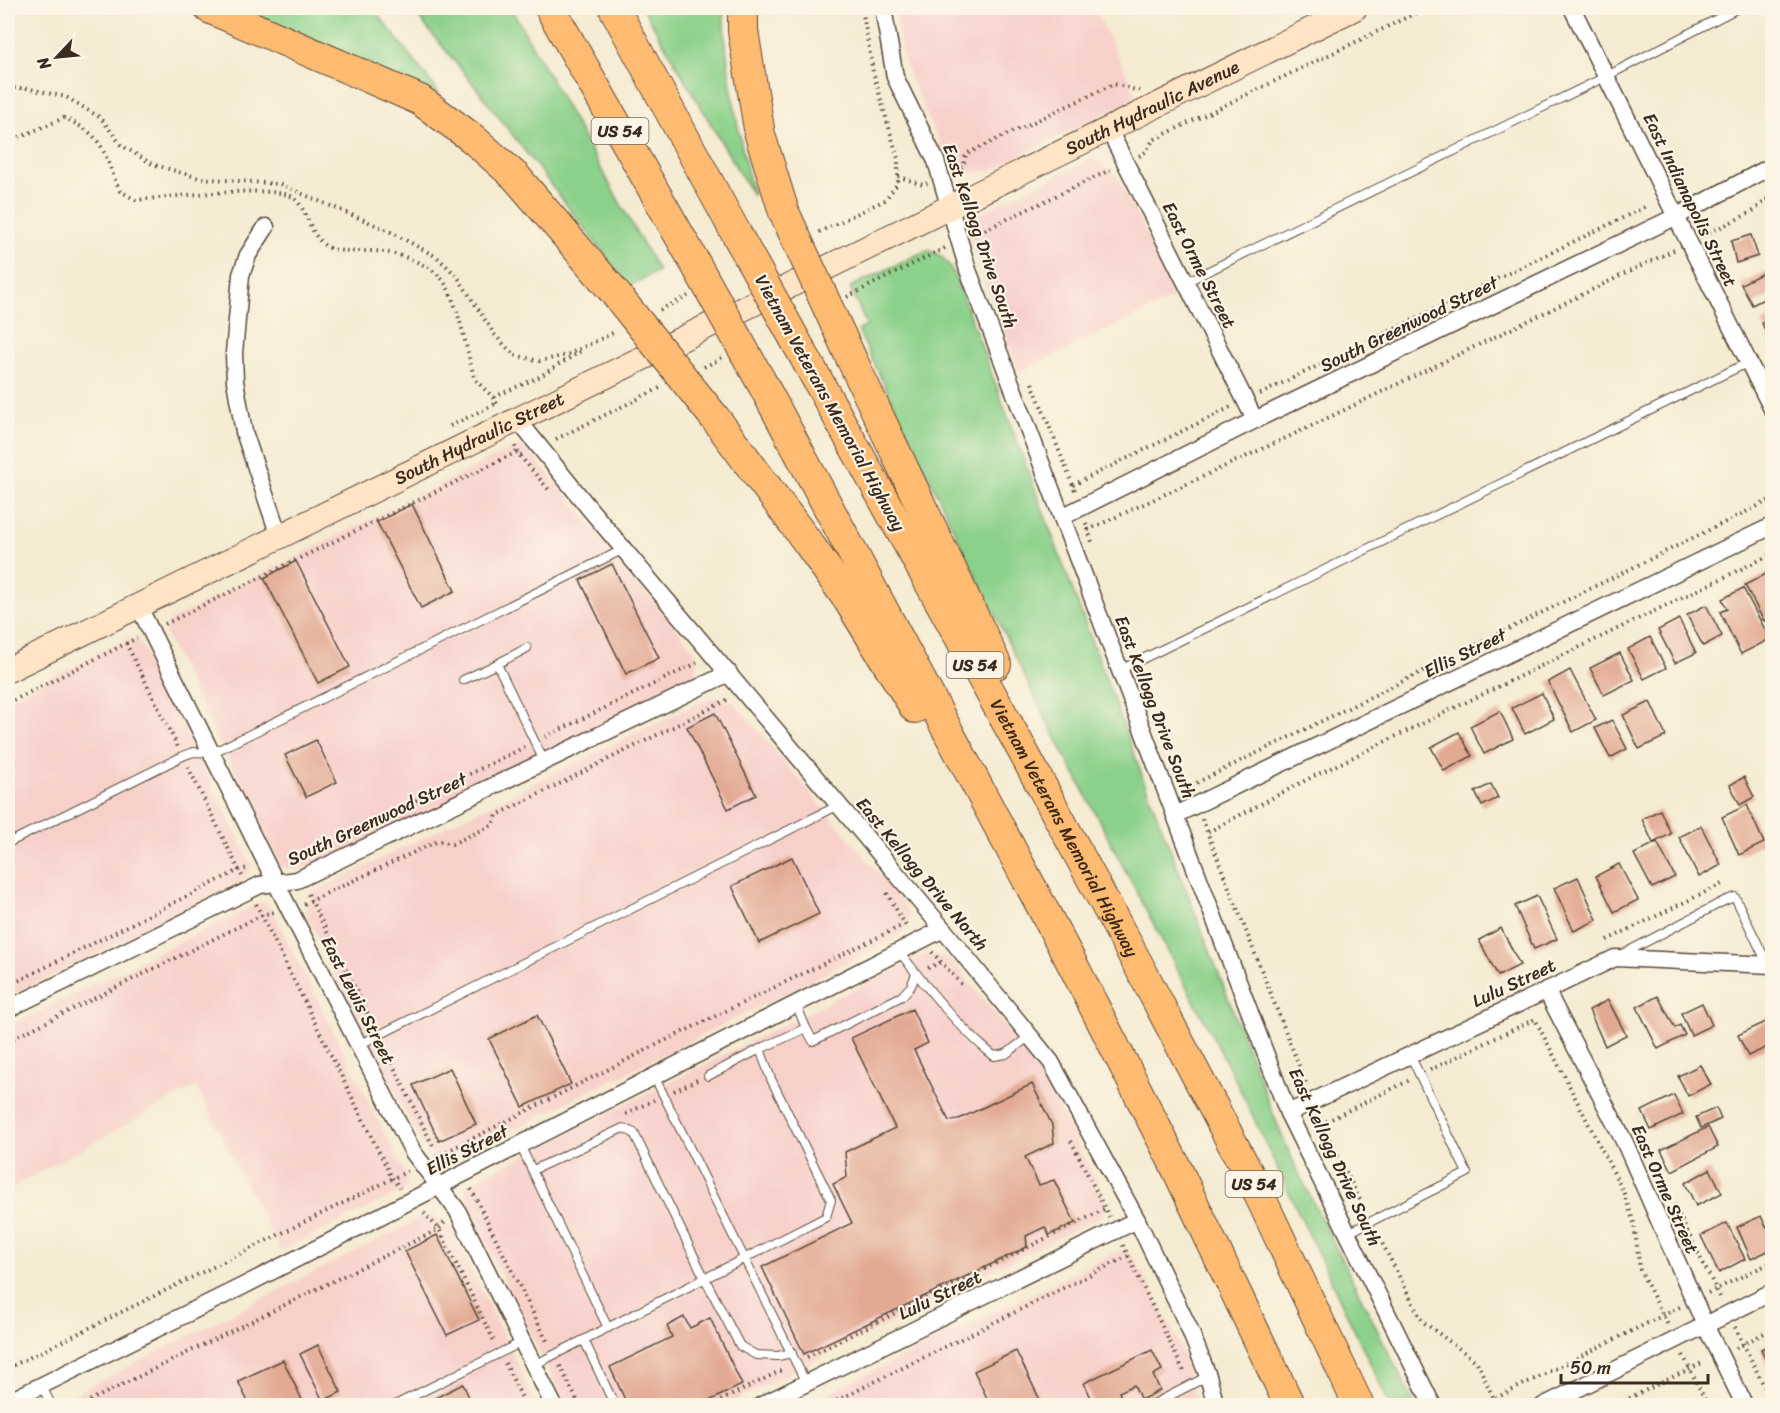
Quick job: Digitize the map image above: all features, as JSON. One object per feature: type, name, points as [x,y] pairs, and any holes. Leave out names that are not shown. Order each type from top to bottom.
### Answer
[{"type":"highway","points":[[209,8],[420,99],[472,138],[516,177],[611,288],[715,418],[809,544],[849,601],[1075,969]]},
{"type":"highway","name":"US 54","points":[[550,8],[763,386],[1075,969],[1173,1161],[1290,1406]]},
{"type":"highway","name":"Vietnam Veterans Memorial Highway","points":[[614,8],[1140,968],[1257,1190],[1359,1406]]},
{"type":"highway","points":[[743,8],[743,31],[760,135],[784,212],[1140,968]]},
{"type":"street","name":"East Kellogg Drive South","points":[[883,8],[895,77],[936,161],[968,270],[1288,1113],[1433,1406]]},
{"type":"street","name":"South Hydraulic Avenue","points":[[949,206],[1356,8]]},
{"type":"street","name":"East Indianapolis Street","points":[[1572,8],[1773,409]]},
{"type":"street","name":"East Orme Street","points":[[1108,128],[1255,420]]},
{"type":"street","name":"South Greenwood Street","points":[[1062,517],[1255,420],[1677,216],[1773,166]]},
{"type":"street","name":"South Hydraulic Street","points":[[8,670],[949,206]]},
{"type":"street","points":[[266,227],[248,255],[241,275],[235,337],[235,381],[244,432],[279,536]]},
{"type":"street","name":"East Kellogg Drive North","points":[[517,419],[943,929],[1051,1062],[1137,1220],[1189,1328],[1208,1376],[1216,1406]]},
{"type":"street","name":"Ellis Street","points":[[1175,815],[1773,526]]},
{"type":"street","name":"East Lewis Street","points":[[138,605],[413,1152],[457,1210],[554,1406]]},
{"type":"street","name":"South Greenwood Street","points":[[8,1009],[249,890],[260,885],[300,878],[729,673]]},
{"type":"street","name":"Ellis Street","points":[[8,1402],[243,1286],[943,929]]},
{"type":"street","name":"Lulu Street","points":[[1288,1113],[1615,958],[1770,965]]},
{"type":"street","name":"East Orme Street","points":[[1546,990],[1624,1143],[1705,1325],[1745,1406]]},
{"type":"street","name":"Lulu Street","points":[[759,1406],[1137,1220]]},
{"type":"street","points":[[1543,1406],[1773,1292]]},
{"type":"lane","points":[[1186,282],[1606,76],[1738,8]]},
{"type":"lane","points":[[1120,670],[1749,362]]},
{"type":"lane","points":[[8,843],[183,756],[194,752],[212,753],[624,549]]},
{"type":"lane","points":[[463,680],[527,648]]},
{"type":"lane","points":[[497,663],[544,761]]},
{"type":"lane","points":[[359,1045],[839,804]]},
{"type":"lane","points":[[1615,958],[1724,901],[1736,897],[1770,965]]},
{"type":"lane","points":[[899,951],[916,974],[979,1044],[994,1056],[1006,1054],[1030,1036]]},
{"type":"lane","points":[[796,1004],[813,1041],[902,996],[911,986],[916,974]]},
{"type":"lane","points":[[708,1076],[806,1028]]},
{"type":"lane","points":[[534,1365],[826,1217],[831,1200],[771,1079],[760,1049]]},
{"type":"lane","points":[[1348,1233],[1467,1173],[1410,1054]]},
{"type":"lane","points":[[654,1076],[806,1383]]},
{"type":"lane","points":[[533,1170],[623,1128],[634,1133],[705,1280],[741,1346],[756,1356],[778,1356],[792,1353]]},
{"type":"lane","points":[[520,1145],[608,1328]]},
{"type":"lane","points":[[584,1340],[615,1406]]},
{"type":"lane","points":[[393,1406],[522,1342]]},
{"type":"lane","points":[[1150,1406],[1208,1376]]},
{"type":"lane","points":[[41,1385],[52,1406]]},
{"type":"path","points":[[898,176],[923,185],[963,167],[966,154],[1114,84],[1138,91],[1149,86]]},
{"type":"path","points":[[1088,530],[1315,424],[1752,212],[1773,195]]},
{"type":"path","points":[[1073,485],[1647,206]]},
{"type":"path","points":[[973,236],[977,246]]},
{"type":"path","points":[[494,397],[539,377],[597,340]]},
{"type":"path","points":[[1029,376],[1073,485],[1096,552]]},
{"type":"path","points":[[8,703],[126,643],[518,454],[556,498]]},
{"type":"path","points":[[1186,788],[1773,499]]},
{"type":"path","points":[[1208,832],[1312,777],[1773,554]]},
{"type":"path","points":[[126,643],[392,1178],[439,1229],[526,1406]]},
{"type":"path","points":[[8,1041],[262,915],[312,901],[438,841],[452,844],[494,825],[497,815],[728,700],[691,655]]},
{"type":"path","points":[[387,815],[697,663]]},
{"type":"path","points":[[1182,780],[1208,832],[1322,1124],[1371,1222],[1422,1321],[1477,1362],[1498,1406]]},
{"type":"path","points":[[8,986],[239,870],[268,865]]},
{"type":"path","points":[[300,878],[439,1155],[470,1187],[580,1406]]},
{"type":"path","points":[[880,884],[888,893],[903,925],[964,987]]},
{"type":"path","points":[[8,1368],[422,1164],[660,1043],[903,925]]},
{"type":"path","points":[[1322,1124],[1535,1019],[1623,1191],[1634,1223],[1640,1270],[1708,1406]]},
{"type":"path","points":[[1069,1136],[1183,1368],[1189,1386]]},
{"type":"path","points":[[710,1406],[1105,1209]]},
{"type":"path","points":[[826,1406],[1128,1256]]},
{"type":"path","points":[[1494,1399],[1773,1262]]},
{"type":"path","points":[[1613,1406],[1773,1329]]},
{"type":"path","points":[[79,1406],[211,1341]]},
{"type":"shaded area","points":[[895,8],[1094,8],[1138,97],[990,171],[972,172],[955,166],[944,152],[911,81],[901,51]]},
{"type":"shaded area","points":[[1088,160],[1097,161],[1117,175],[1177,296],[1019,372],[969,238],[972,226],[978,216],[990,208]]},
{"type":"shaded area","points":[[522,446],[530,451],[695,652],[697,663],[695,676],[679,689],[316,864],[294,869],[282,867],[166,636],[166,627],[171,620],[510,449]]},
{"type":"shaded area","points":[[129,638],[137,640],[143,647],[252,866],[243,881],[8,998],[8,699]]},
{"type":"shaded area","points":[[719,697],[735,704],[903,902],[910,916],[908,928],[887,943],[478,1147],[436,1157],[422,1145],[306,914],[307,904],[313,894],[321,888],[706,699]]},
{"type":"shaded area","points":[[258,903],[266,903],[272,910],[408,1179],[406,1187],[401,1192],[280,1251],[196,1086],[11,1188],[8,1180],[8,1027]]},
{"type":"shaded area","points":[[925,954],[945,957],[955,965],[1033,1060],[1105,1197],[1107,1207],[1103,1215],[726,1405],[566,1406],[473,1217],[466,1189],[471,1182]]},
{"type":"shaded area","points":[[425,1216],[435,1216],[451,1228],[537,1405],[51,1406]]},
{"type":"shaded area","points":[[1125,1248],[1136,1261],[1179,1343],[1197,1405],[803,1406]]},
{"type":"green space","points":[[233,8],[373,8],[440,94],[433,101]]},
{"type":"green space","points":[[411,8],[511,8],[658,271],[629,286],[474,85]]},
{"type":"green space","points":[[643,8],[723,8],[734,102],[753,196]]},
{"type":"green space","points":[[927,250],[944,259],[955,276],[1152,802],[1273,1114],[1296,1168],[1415,1405],[1390,1405],[1235,1079],[1039,706],[858,330],[867,326],[850,287]]},
{"type":"building","points":[[1751,235],[1758,256],[1736,263],[1731,241]]},
{"type":"building","points":[[1767,271],[1772,282],[1772,295],[1752,305],[1741,284]]},
{"type":"building","points":[[1772,318],[1772,345],[1762,323]]},
{"type":"building","points":[[412,504],[455,591],[421,608],[377,522]]},
{"type":"building","points":[[296,561],[350,667],[318,683],[264,578]]},
{"type":"building","points":[[612,564],[659,658],[626,674],[580,580]]},
{"type":"building","points":[[1768,573],[1772,581],[1772,617],[1764,621],[1745,585]]},
{"type":"building","points":[[1743,588],[1770,639],[1741,654],[1720,612],[1727,609],[1722,599]]},
{"type":"building","points":[[1706,605],[1722,636],[1703,646],[1687,615]]},
{"type":"building","points":[[1679,619],[1696,653],[1675,663],[1658,630]]},
{"type":"building","points":[[1650,637],[1666,668],[1644,679],[1628,649]]},
{"type":"building","points":[[1620,653],[1634,680],[1604,695],[1590,668]]},
{"type":"building","points":[[1570,670],[1596,720],[1573,732],[1548,682]]},
{"type":"building","points":[[1542,693],[1554,719],[1525,734],[1512,708]]},
{"type":"building","points":[[1650,702],[1666,736],[1639,749],[1623,715]]},
{"type":"building","points":[[1500,711],[1513,739],[1484,754],[1470,726]]},
{"type":"building","points":[[715,713],[756,795],[728,809],[687,727]]},
{"type":"building","points":[[1612,720],[1627,749],[1610,758],[1595,728]]},
{"type":"building","points":[[1459,732],[1472,756],[1444,771],[1431,747]]},
{"type":"building","points":[[316,740],[337,782],[306,797],[285,755]]},
{"type":"building","points":[[1744,777],[1754,797],[1740,805],[1730,785]]},
{"type":"building","points":[[1491,784],[1498,798],[1482,806],[1475,792]]},
{"type":"building","points":[[1747,805],[1764,843],[1739,855],[1722,817]]},
{"type":"building","points":[[1660,810],[1671,834],[1653,843],[1642,819]]},
{"type":"building","points":[[1701,826],[1721,865],[1699,877],[1679,837]]},
{"type":"building","points":[[1657,842],[1675,877],[1652,888],[1634,854]]},
{"type":"building","points":[[792,857],[819,914],[759,943],[732,886]]},
{"type":"building","points":[[1619,864],[1638,900],[1614,912],[1596,876]]},
{"type":"building","points":[[1578,877],[1597,920],[1574,931],[1554,888]]},
{"type":"building","points":[[1537,896],[1557,939],[1534,949],[1515,906]]},
{"type":"building","points":[[1501,928],[1520,965],[1498,976],[1479,940]]},
{"type":"building","points":[[1658,996],[1675,1028],[1680,1025],[1685,1035],[1658,1049],[1637,1007]]},
{"type":"building","points":[[1608,1000],[1626,1035],[1605,1046],[1589,1010]]},
{"type":"building","points":[[1702,1003],[1712,1025],[1691,1035],[1681,1013]]},
{"type":"building","points":[[912,1009],[928,1043],[914,1050],[949,1121],[957,1120],[1032,1084],[1052,1125],[1054,1143],[1025,1157],[1039,1185],[1054,1180],[1075,1223],[1049,1235],[1045,1227],[1026,1236],[1027,1247],[804,1354],[762,1267],[852,1223],[833,1184],[847,1177],[845,1152],[895,1128],[851,1038]]},
{"type":"building","points":[[537,1015],[571,1084],[523,1107],[489,1039]]},
{"type":"building","points":[[1772,1019],[1772,1045],[1748,1056],[1738,1035]]},
{"type":"building","points":[[1700,1065],[1711,1084],[1688,1096],[1678,1076]]},
{"type":"building","points":[[450,1068],[476,1124],[439,1141],[413,1085]]},
{"type":"building","points":[[1674,1095],[1683,1114],[1651,1130],[1642,1111]]},
{"type":"building","points":[[1716,1108],[1721,1119],[1701,1128],[1696,1117]]},
{"type":"building","points":[[1708,1127],[1718,1147],[1672,1171],[1661,1150]]},
{"type":"building","points":[[1710,1169],[1722,1193],[1696,1206],[1685,1183]]},
{"type":"building","points":[[1761,1216],[1766,1227],[1772,1224],[1772,1249],[1751,1259],[1737,1227]]},
{"type":"building","points":[[1727,1223],[1745,1259],[1719,1273],[1701,1236]]},
{"type":"building","points":[[437,1235],[479,1320],[447,1335],[405,1251]]},
{"type":"building","points":[[684,1317],[690,1328],[710,1318],[742,1385],[699,1406],[628,1406],[610,1367],[672,1337],[667,1326]]},
{"type":"building","points":[[1772,1344],[1772,1375],[1761,1349]]},
{"type":"building","points":[[318,1345],[341,1392],[323,1401],[300,1354]]},
{"type":"building","points":[[1152,1350],[1162,1370],[1153,1375],[1160,1390],[1141,1400],[1134,1385],[1119,1392],[1125,1406],[1095,1406],[1084,1383]]},
{"type":"building","points":[[1016,1351],[1043,1406],[991,1406],[974,1371]]},
{"type":"building","points":[[283,1360],[305,1406],[250,1406],[238,1381]]},
{"type":"building","points":[[463,1384],[473,1406],[419,1406]]}]
